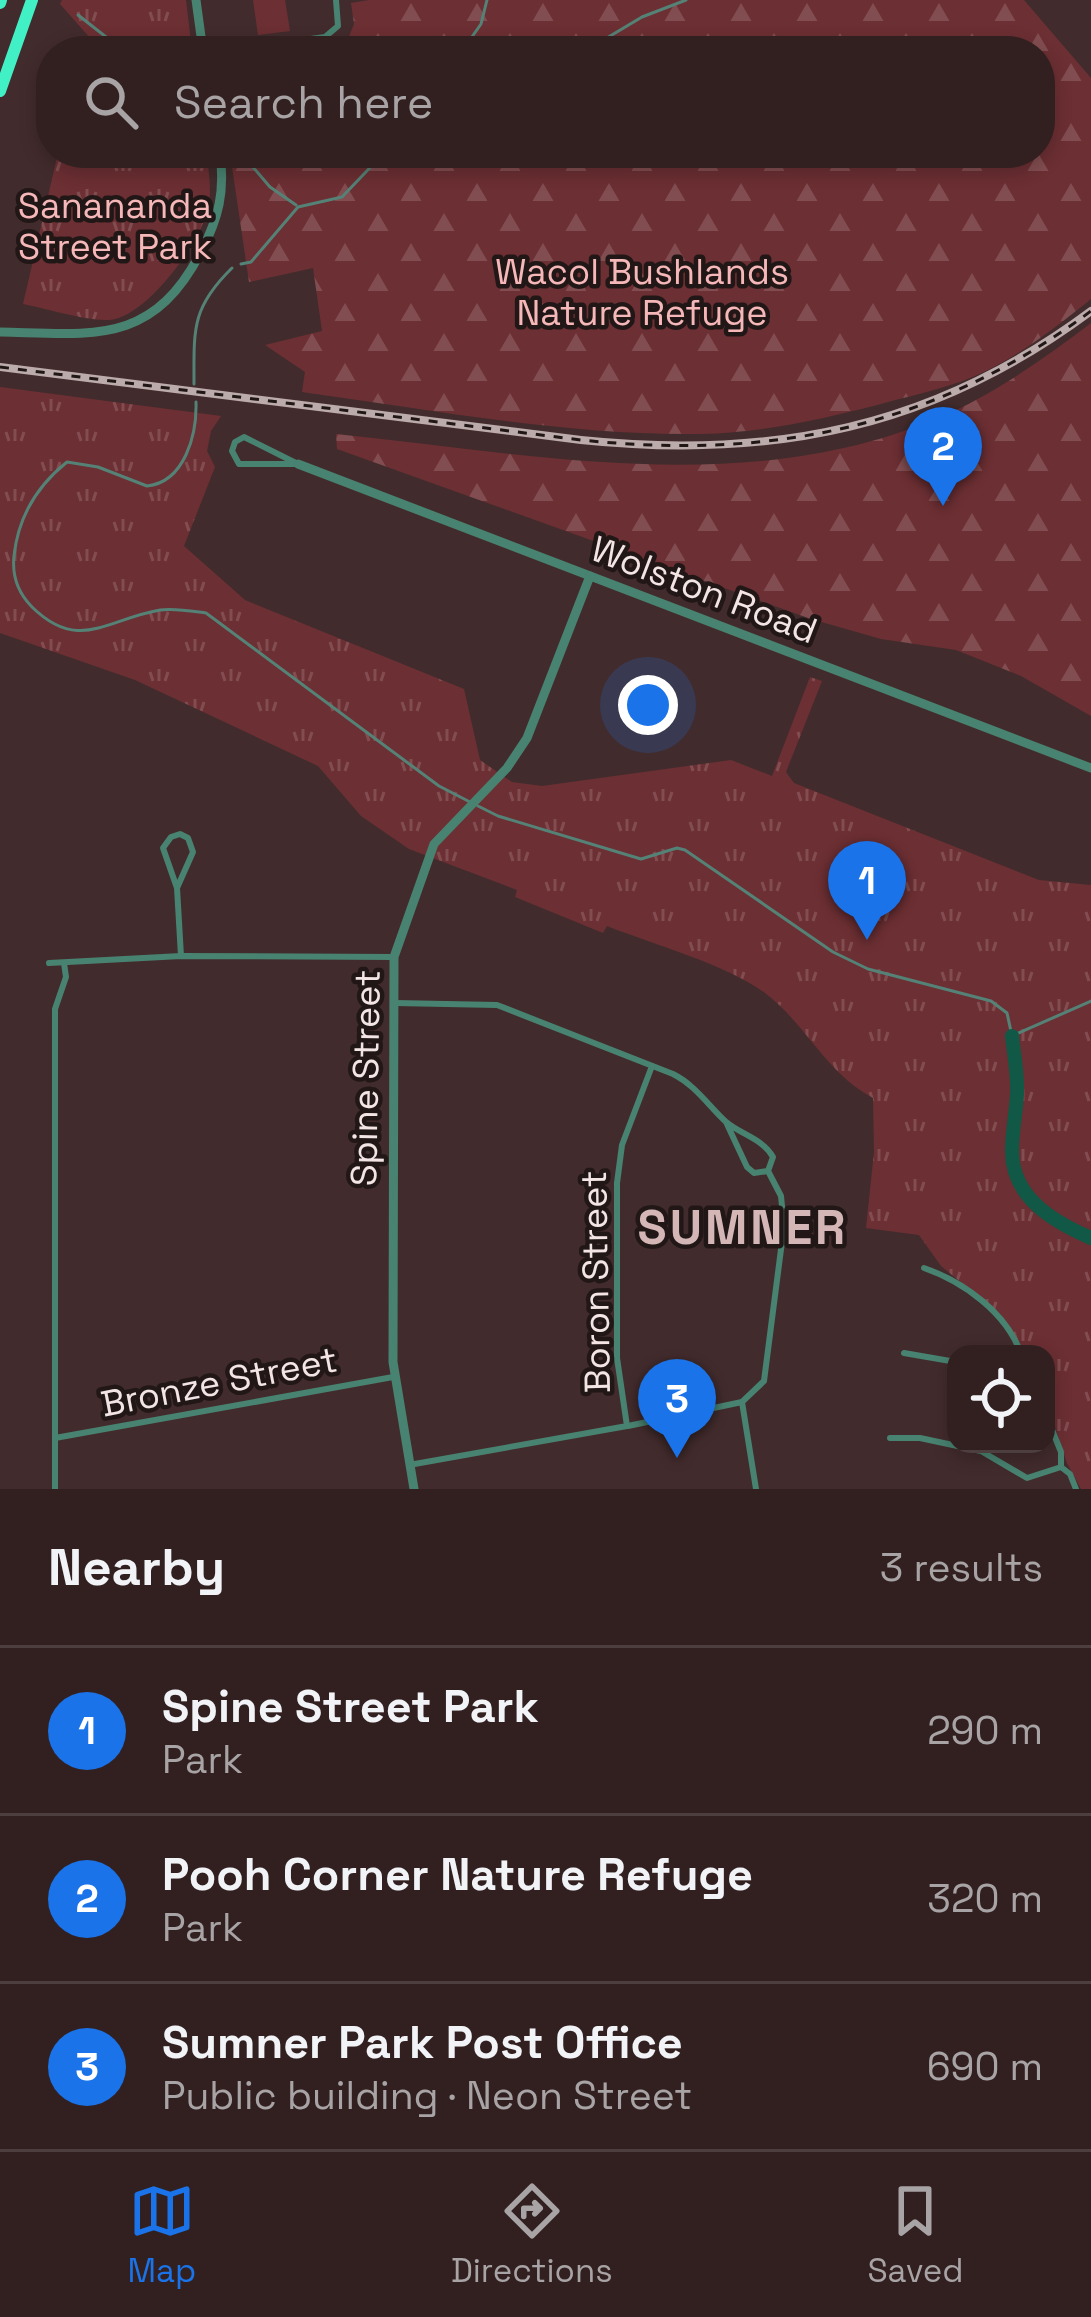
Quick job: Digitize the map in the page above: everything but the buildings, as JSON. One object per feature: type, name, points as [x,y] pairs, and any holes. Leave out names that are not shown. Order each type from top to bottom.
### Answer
[{"type":"highway","points":[[0,91],[32,0]]},
{"type":"street","points":[[196,0],[201,36]]},
{"type":"street","points":[[327,36],[338,26],[336,0]]},
{"type":"street","points":[[0,332],[113,330],[166,305],[186,280],[211,233],[224,193],[222,168]]},
{"type":"street","name":"Wolston Road","points":[[298,464],[248,466],[239,464],[232,451],[239,439],[253,438],[298,464],[1091,768]]},
{"type":"street","name":"Spine Street","points":[[414,1489],[393,1378],[394,957],[434,844],[491,785],[529,734],[590,576]]},
{"type":"street","points":[[177,888],[193,852],[188,838],[180,834],[163,848],[177,888],[181,956]]},
{"type":"street","points":[[49,963],[181,956],[394,957]]},
{"type":"street","points":[[55,1489],[55,1009],[66,977],[64,963]]},
{"type":"street","points":[[392,1003],[497,1005],[652,1066],[683,1079],[726,1122],[773,1156],[768,1171],[784,1212],[764,1381],[742,1402],[627,1426]]},
{"type":"street","name":"Boron Street","points":[[409,1466],[627,1426],[617,1358],[617,1184],[628,1126],[652,1066]]},
{"type":"street","points":[[726,1122],[747,1168],[768,1171]]},
{"type":"street","points":[[925,1268],[955,1280],[994,1313],[1015,1345]]},
{"type":"street","points":[[904,1353],[947,1360]]},
{"type":"street","name":"Bronze Street","points":[[55,1438],[393,1378]]},
{"type":"street","points":[[742,1402],[756,1489]]},
{"type":"street","points":[[1055,1437],[1061,1467]]},
{"type":"street","points":[[890,1438],[920,1438],[982,1451],[1027,1478],[1061,1467]]},
{"type":"street","points":[[1061,1467],[1076,1489]]},
{"type":"green space","points":[[62,0],[186,0],[190,36],[88,36],[60,4]]},
{"type":"green space","points":[[253,0],[285,0],[290,31],[258,35]]},
{"type":"green space","name":"Wacol Bushlands Nature Refuge","points":[[1024,0],[1055,36],[349,36],[354,24],[351,3]]},
{"type":"green space","name":"Wacol Bushlands Nature Refuge","points":[[1055,36],[1091,78],[1091,299],[986,371],[837,415],[747,431],[651,434],[501,420],[302,392],[305,372],[265,345],[322,331],[313,268],[249,282],[232,168],[1055,168]]},
{"type":"green space","name":"Sanananda Street Park","points":[[55,168],[208,168],[209,202],[195,240],[172,274],[143,303],[106,320],[23,304]]},
{"type":"green space","points":[[1091,323],[1091,716],[1021,676],[956,650],[881,639],[811,619],[337,449],[336,434],[647,464],[725,464],[802,456],[878,439],[952,412],[1024,371]]},
{"type":"green space","points":[[0,387],[221,416],[211,431],[207,451],[215,467],[184,546],[245,600],[464,689],[480,760],[512,782],[542,786],[731,760],[772,776],[810,677],[822,681],[786,772],[794,783],[1039,880],[1091,885],[1091,1489],[1081,1489],[1055,1427],[1055,1345],[1021,1345],[1002,1316],[941,1266],[919,1235],[866,1228],[874,1152],[873,1098],[842,1075],[765,993],[711,964],[607,926],[603,933],[515,897],[517,890],[409,849],[361,816],[318,766],[135,680],[0,633]]},
{"type":"waterway","points":[[473,36],[487,0]]},
{"type":"waterway","points":[[610,36],[686,0]]},
{"type":"waterway","points":[[78,15],[105,36]]},
{"type":"waterway","points":[[254,168],[270,187],[296,205]]},
{"type":"waterway","points":[[241,264],[251,262],[298,207],[342,197],[370,168]]},
{"type":"waterway","points":[[194,384],[194,349],[202,308],[232,268]]},
{"type":"waterway","points":[[196,402],[186,454],[160,483],[147,486],[98,467],[67,462],[47,481],[31,504],[16,542],[14,570],[23,596],[49,621],[79,631],[160,610],[206,613],[439,786],[470,802]]},
{"type":"waterway","points":[[478,806],[641,859],[685,850],[833,952],[868,969],[991,1001],[1007,1013],[1012,1036],[1091,1001]]},
{"type":"waterway","points":[[1012,1036],[1017,1087],[1012,1151],[1019,1182],[1050,1216],[1091,1238]]},
{"type":"railway","points":[[0,367],[581,440],[720,445],[849,427],[911,409],[1032,351],[1091,311]]},
{"type":"place","name":"Pooh Corner Nature Refuge","points":[[943,506]]},
{"type":"place","name":"Spine Street Park","points":[[867,940]]},
{"type":"place","name":"Sumner Park Post Office","points":[[677,1458]]},
{"type":"district","name":"SUMNER","points":[[743,1227]]}]
